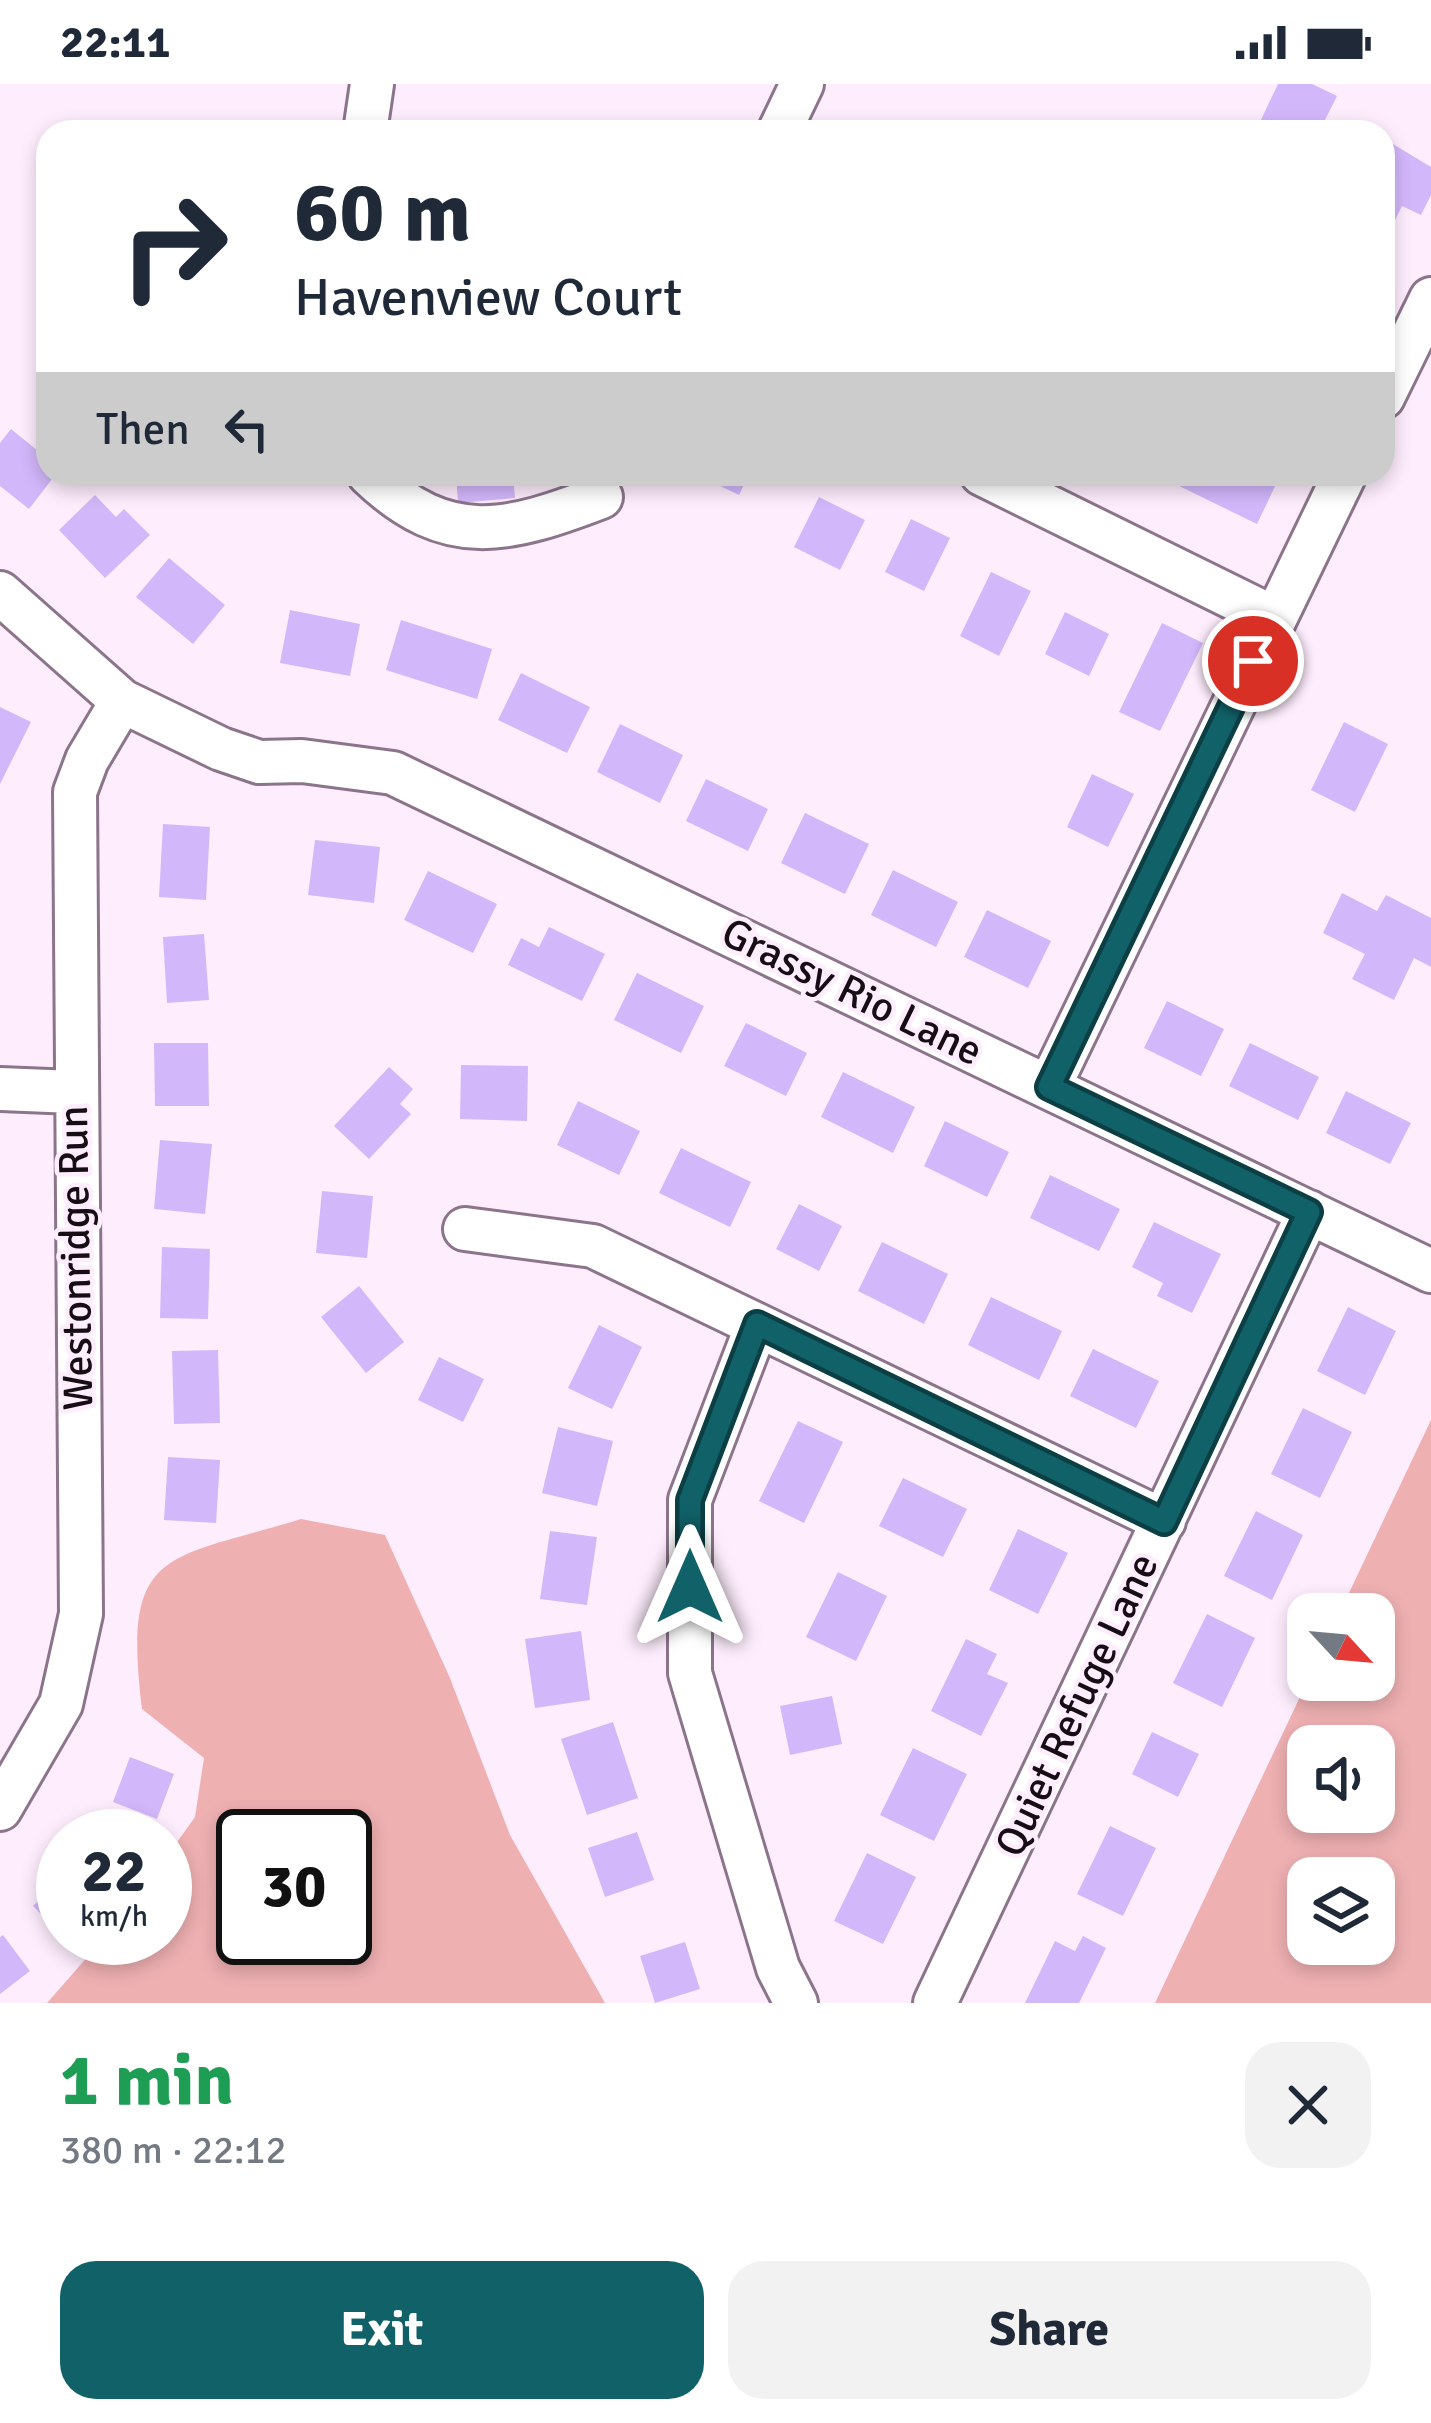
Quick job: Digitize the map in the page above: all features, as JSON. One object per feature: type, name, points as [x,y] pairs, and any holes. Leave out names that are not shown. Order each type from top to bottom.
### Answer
[{"type":"street","points":[[367,120],[372,84]]},
{"type":"street","points":[[785,120],[802,84]]},
{"type":"street","points":[[1395,372],[1431,299]]},
{"type":"street","points":[[382,486],[464,530],[536,522],[601,498]]},
{"type":"street","points":[[1006,486],[1274,618]]},
{"type":"street","points":[[1049,1087],[1339,486]]},
{"type":"street","points":[[0,593],[122,700]]},
{"type":"street","name":"Grassy Rio Lane","points":[[122,700],[259,762],[302,761],[393,773],[1431,1271]]},
{"type":"street","name":"Westonridge Run","points":[[0,1808],[62,1705],[81,1614],[75,792],[87,760],[122,700]]},
{"type":"street","points":[[0,1089],[74,1092]]},
{"type":"street","name":"Quiet Refuge Lane","points":[[935,2003],[1309,1212]]},
{"type":"street","points":[[465,1229],[593,1246],[1164,1522]]},
{"type":"street","points":[[757,1324],[690,1500],[690,1673],[778,1968],[796,2003]]},
{"type":"shaded area","points":[[1431,1420],[1431,2003],[1155,2003],[1298,1701],[1395,1701],[1395,1593],[1349,1593]]},
{"type":"shaded area","points":[[301,1519],[385,1535],[450,1678],[510,1835],[605,2003],[47,2003],[80,1965],[192,1965],[192,1821],[204,1758],[142,1709],[139,1617],[147,1589],[163,1569],[216,1544]]},
{"type":"building","points":[[1278,84],[1312,84],[1337,96],[1325,120],[1261,120]]},
{"type":"building","points":[[1395,145],[1431,167],[1431,195],[1421,215],[1402,206],[1395,220]]},
{"type":"building","points":[[11,429],[36,449],[36,486],[47,486],[29,509],[0,486],[0,443]]},
{"type":"building","points":[[457,486],[514,486],[515,498],[458,503]]},
{"type":"building","points":[[720,486],[743,486],[739,495]]},
{"type":"building","points":[[1179,486],[1275,486],[1257,524]]},
{"type":"building","points":[[95,495],[116,517],[124,509],[150,535],[105,578],[59,530]]},
{"type":"building","points":[[819,497],[865,520],[840,570],[794,547]]},
{"type":"building","points":[[911,519],[950,538],[924,591],[885,572]]},
{"type":"building","points":[[169,558],[225,605],[193,644],[136,597]]},
{"type":"building","points":[[991,572],[1031,591],[999,656],[960,636]]},
{"type":"building","points":[[290,610],[360,624],[350,676],[280,663]]},
{"type":"building","points":[[1065,612],[1109,634],[1089,676],[1045,654]]},
{"type":"building","points":[[401,620],[492,649],[477,699],[386,670]]},
{"type":"building","points":[[1162,623],[1203,643],[1160,731],[1119,712]]},
{"type":"building","points":[[521,673],[590,707],[567,753],[498,720]]},
{"type":"building","points":[[0,707],[31,722],[0,784]]},
{"type":"building","points":[[1344,722],[1388,744],[1355,812],[1311,790]]},
{"type":"building","points":[[620,724],[683,755],[660,803],[597,772]]},
{"type":"building","points":[[1092,774],[1134,794],[1108,847],[1067,827]]},
{"type":"building","points":[[706,779],[768,809],[748,851],[686,821]]},
{"type":"building","points":[[805,813],[869,844],[845,894],[781,863]]},
{"type":"building","points":[[163,824],[210,827],[206,900],[159,897]]},
{"type":"building","points":[[315,840],[380,847],[374,903],[308,895]]},
{"type":"building","points":[[893,870],[958,902],[936,947],[871,915]]},
{"type":"building","points":[[428,871],[497,904],[473,953],[404,920]]},
{"type":"building","points":[[1342,893],[1377,911],[1386,895],[1431,918],[1431,967],[1414,958],[1394,1000],[1352,979],[1365,954],[1323,933]]},
{"type":"building","points":[[987,910],[1051,941],[1028,988],[964,957]]},
{"type":"building","points":[[549,927],[605,954],[582,1001],[508,965],[521,938],[539,947]]},
{"type":"building","points":[[204,934],[209,1000],[167,1003],[163,937]]},
{"type":"building","points":[[637,973],[704,1006],[681,1053],[614,1020]]},
{"type":"building","points":[[1167,1001],[1224,1029],[1201,1076],[1144,1048]]},
{"type":"building","points":[[746,1023],[807,1053],[786,1096],[724,1066]]},
{"type":"building","points":[[154,1043],[208,1043],[209,1106],[155,1106]]},
{"type":"building","points":[[1250,1043],[1319,1077],[1298,1120],[1229,1086]]},
{"type":"building","points":[[461,1065],[528,1066],[527,1121],[460,1119]]},
{"type":"building","points":[[389,1067],[413,1089],[400,1104],[411,1114],[369,1159],[334,1126]]},
{"type":"building","points":[[843,1072],[915,1107],[893,1153],[821,1117]]},
{"type":"building","points":[[1346,1091],[1411,1123],[1390,1164],[1326,1133]]},
{"type":"building","points":[[578,1101],[640,1131],[619,1175],[557,1145]]},
{"type":"building","points":[[945,1121],[1009,1152],[987,1197],[924,1166]]},
{"type":"building","points":[[160,1140],[212,1144],[205,1214],[154,1209]]},
{"type":"building","points":[[681,1148],[751,1182],[730,1227],[659,1193]]},
{"type":"building","points":[[1050,1175],[1120,1209],[1099,1251],[1030,1218]]},
{"type":"building","points":[[322,1191],[373,1196],[367,1258],[316,1253]]},
{"type":"building","points":[[799,1204],[842,1226],[819,1271],[776,1249]]},
{"type":"building","points":[[1154,1222],[1221,1254],[1192,1313],[1157,1296],[1163,1283],[1132,1267]]},
{"type":"building","points":[[882,1242],[948,1274],[924,1324],[858,1291]]},
{"type":"building","points":[[162,1247],[210,1249],[208,1319],[160,1318]]},
{"type":"building","points":[[359,1286],[404,1342],[366,1373],[321,1317]]},
{"type":"building","points":[[991,1297],[1062,1331],[1039,1380],[968,1345]]},
{"type":"building","points":[[1348,1307],[1396,1331],[1365,1395],[1317,1371]]},
{"type":"building","points":[[599,1325],[642,1347],[612,1409],[568,1388]]},
{"type":"building","points":[[1093,1349],[1159,1381],[1136,1428],[1070,1396]]},
{"type":"building","points":[[218,1350],[220,1423],[174,1424],[172,1351]]},
{"type":"building","points":[[439,1357],[484,1379],[463,1422],[418,1400]]},
{"type":"building","points":[[1303,1408],[1352,1432],[1320,1498],[1271,1474]]},
{"type":"building","points":[[798,1421],[843,1442],[804,1523],[759,1501]]},
{"type":"building","points":[[558,1427],[613,1441],[597,1506],[542,1493]]},
{"type":"building","points":[[168,1457],[220,1460],[216,1523],[164,1520]]},
{"type":"building","points":[[903,1478],[967,1509],[943,1557],[879,1526]]},
{"type":"building","points":[[1256,1511],[1303,1535],[1272,1600],[1224,1576]]},
{"type":"building","points":[[1018,1529],[1068,1553],[1038,1614],[989,1590]]},
{"type":"building","points":[[550,1531],[597,1537],[587,1605],[540,1599]]},
{"type":"building","points":[[838,1572],[887,1596],[856,1661],[806,1637]]},
{"type":"building","points":[[1207,1614],[1255,1638],[1222,1707],[1173,1683]]},
{"type":"building","points":[[581,1631],[590,1700],[535,1708],[525,1639]]},
{"type":"building","points":[[966,1639],[997,1654],[987,1674],[1008,1683],[981,1736],[931,1711]]},
{"type":"building","points":[[832,1696],[842,1744],[790,1755],[780,1706]]},
{"type":"building","points":[[613,1722],[638,1798],[587,1815],[561,1739]]},
{"type":"building","points":[[1152,1732],[1199,1754],[1178,1797],[1132,1774]]},
{"type":"building","points":[[913,1748],[967,1774],[934,1841],[880,1815]]},
{"type":"building","points":[[130,1757],[174,1774],[161,1809],[131,1809],[113,1802]]},
{"type":"building","points":[[1110,1826],[1156,1848],[1123,1916],[1077,1894]]},
{"type":"building","points":[[637,1832],[654,1880],[605,1897],[588,1848]]},
{"type":"building","points":[[867,1853],[916,1877],[883,1944],[834,1921]]},
{"type":"building","points":[[1083,1936],[1106,1948],[1079,2003],[1025,2003],[1055,1941],[1075,1951]]},
{"type":"building","points":[[0,1937],[30,1971],[0,1994]]},
{"type":"building","points":[[685,1942],[700,1989],[655,2003],[640,1956]]},
{"type":"route","points":[[690,1587],[690,1500],[730,1384],[757,1324],[1164,1522],[1309,1212],[1049,1087],[1253,661]]}]
